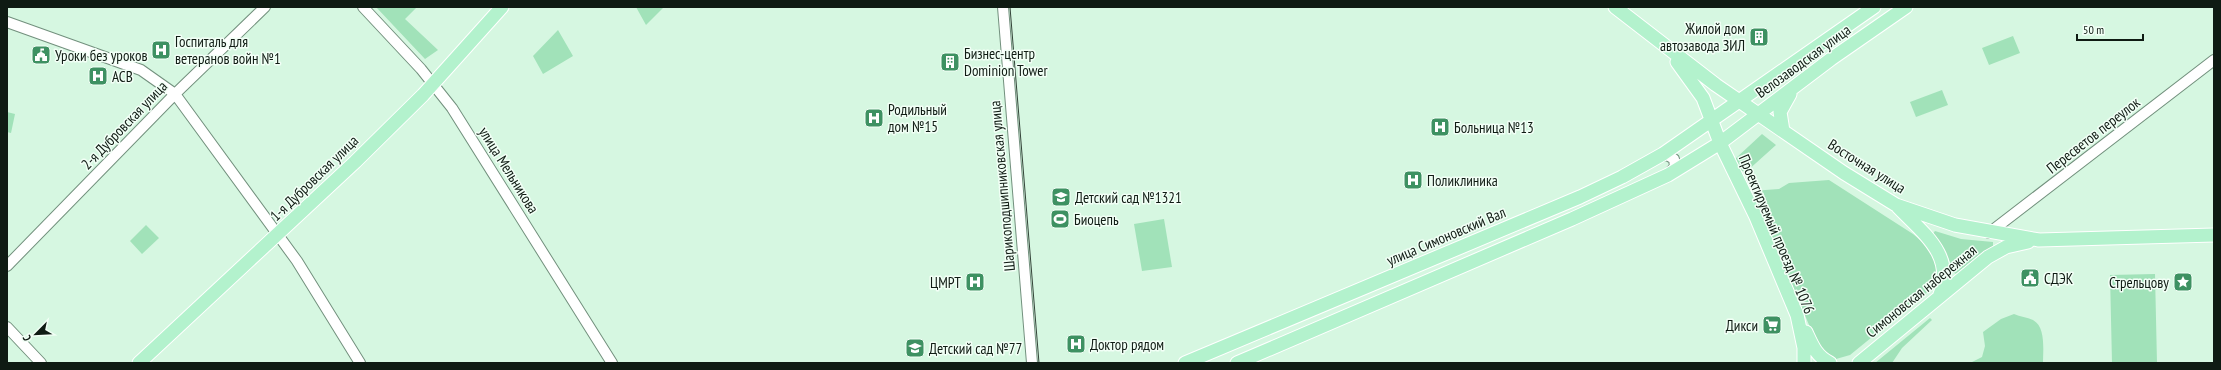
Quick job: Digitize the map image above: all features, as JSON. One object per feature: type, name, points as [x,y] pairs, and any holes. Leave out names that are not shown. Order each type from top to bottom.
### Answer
[{"type":"main road","name":"1-я Дубровская улица","points":[[139,363],[278,236],[434,84],[502,7]]},
{"type":"main road","points":[[1615,7],[1662,45]]},
{"type":"main road","name":"Велозаводская улица","points":[[1711,120],[1874,7]]},
{"type":"main road","name":"Велозаводская улица","points":[[1720,143],[1799,83],[1906,7]]},
{"type":"main road","name":"Восточная улица","points":[[1662,45],[1758,114],[1844,173],[1896,205],[1955,226],[1989,233],[2039,240],[2214,235]]},
{"type":"main road","name":"Проектируемый проезд № 1076","points":[[1662,45],[1696,86],[1720,143],[1756,217],[1797,315],[1804,348],[1804,363]]},
{"type":"main road","points":[[1783,131],[1780,112],[1783,104],[1799,83]]},
{"type":"main road","name":"улица Симоновский Вал","points":[[1185,363],[1580,197],[1622,177],[1659,156],[1711,120]]},
{"type":"main road","points":[[1237,363],[1572,220],[1668,175],[1720,143]]},
{"type":"main road","points":[[1896,205],[1934,245],[1940,255],[1945,276],[1939,297]]},
{"type":"main road","name":"Восточная улица","points":[[2006,247],[2039,240]]},
{"type":"main road","name":"Симоновская набережная","points":[[1858,362],[1988,257],[2006,247]]},
{"type":"main road","points":[[1797,315],[1814,350],[1822,359],[1830,363]]},
{"type":"street","name":"2-я Дубровская улица","points":[[7,266],[175,94],[265,7]]},
{"type":"street","name":"улица Мельникова","points":[[363,7],[434,84],[452,108],[612,363]]},
{"type":"street","name":"Шарикоподшипниковская улица","points":[[1003,7],[1032,363]]},
{"type":"street","points":[[7,22],[141,70],[175,94],[297,261],[360,363]]},
{"type":"street","name":"Пересветов переулок","points":[[1989,233],[2214,60]]},
{"type":"street","points":[[1659,156],[1667,155],[1674,159],[1674,167],[1668,175]]},
{"type":"street","points":[[7,327],[41,363]]},
{"type":"green space","points":[[376,7],[417,7],[405,19],[438,50],[425,59]]},
{"type":"green space","points":[[636,7],[664,7],[646,25]]},
{"type":"green space","points":[[558,30],[573,56],[543,74],[533,56]]},
{"type":"green space","points":[[2013,36],[2020,53],[1989,65],[1982,48]]},
{"type":"green space","points":[[1942,90],[1948,105],[1916,117],[1910,102]]},
{"type":"green space","points":[[7,112],[15,114],[11,133],[7,132]]},
{"type":"green space","points":[[1762,134],[1776,145],[1746,172],[1739,170],[1735,159]]},
{"type":"green space","points":[[1829,180],[1913,234],[1931,249],[1939,269],[1937,279],[1931,289],[1850,355],[1836,359],[1821,353],[1752,191],[1779,189],[1789,183]]},
{"type":"green space","points":[[1164,219],[1172,267],[1142,271],[1134,224]]},
{"type":"green space","points":[[146,225],[159,238],[142,254],[130,241]]},
{"type":"green space","points":[[1935,231],[1961,239],[1993,242],[1993,247],[1958,275],[1951,271],[1951,266],[1947,256],[1931,236]]},
{"type":"green space","points":[[2155,274],[2157,363],[2112,363],[2110,275]]},
{"type":"green space","points":[[2014,314],[2033,320],[2040,328],[2043,339],[2043,363],[1970,363],[1982,357],[1985,346],[1983,332],[2001,319]]},
{"type":"green space","points":[[1930,318],[1932,320],[1902,348],[1892,363],[1875,363]]},
{"type":"tram line","points":[[1010,7],[1039,363]]},
{"type":"place","name":"Жилой дом автозавода ЗИЛ","points":[[1759,37]]},
{"type":"place","name":"Госпиталь для ветеранов войн №1","points":[[161,50]]},
{"type":"place","name":"Уроки без уроков","points":[[41,55]]},
{"type":"place","name":"Бизнес-центр Dominion Tower","points":[[950,62]]},
{"type":"place","name":"АСВ","points":[[98,76]]},
{"type":"place","name":"Родильный дом №15","points":[[874,118]]},
{"type":"place","name":"Больница №13","points":[[1440,127]]},
{"type":"place","name":"Поликлиника","points":[[1413,180]]},
{"type":"place","name":"Детский сад №1321","points":[[1061,197]]},
{"type":"place","name":"Биоцепь","points":[[1060,219]]},
{"type":"place","name":"СДЭК","points":[[2030,278]]},
{"type":"place","name":"ЦМРТ","points":[[975,282]]},
{"type":"place","name":"Стрельцову","points":[[2183,282]]},
{"type":"place","name":"Дикси","points":[[1772,325]]},
{"type":"place","name":"Доктор рядом","points":[[1076,344]]},
{"type":"place","name":"Детский сад №77","points":[[915,348]]}]
